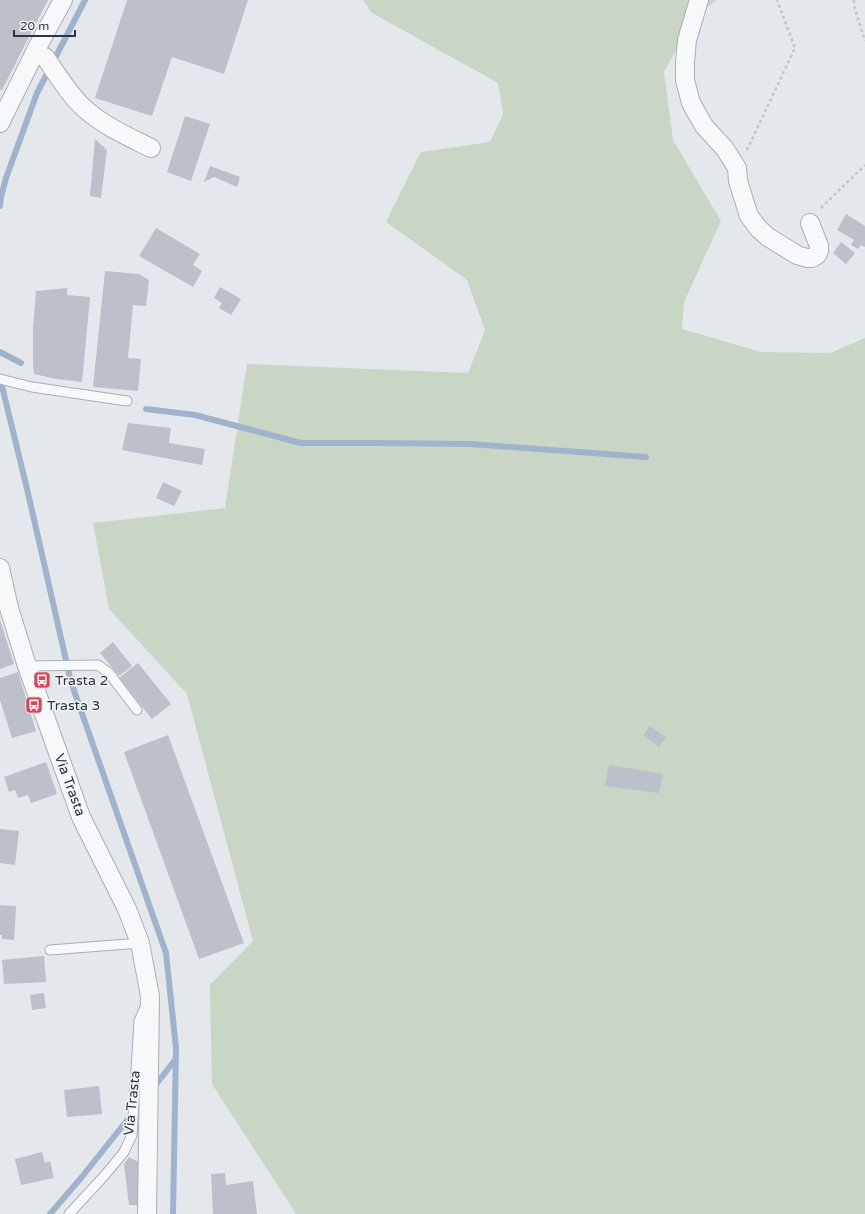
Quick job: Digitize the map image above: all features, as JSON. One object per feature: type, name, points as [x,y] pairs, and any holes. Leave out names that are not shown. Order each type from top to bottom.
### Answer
[{"type":"street","points":[[0,123],[41,52],[63,0]]},
{"type":"street","points":[[699,0],[687,40],[685,62],[685,80],[691,103],[704,126],[725,149],[737,168],[738,181],[749,216],[760,229],[768,237],[797,255],[812,258],[817,255],[819,246],[810,223]]},
{"type":"street","points":[[41,52],[83,108],[107,126],[151,148]]},
{"type":"street","name":"Via Trasta","points":[[0,568],[9,608],[31,665],[81,817],[127,909],[140,943],[150,996],[147,1214]]},
{"type":"lane","points":[[0,379],[32,387],[127,401]]},
{"type":"lane","points":[[31,665],[98,665],[109,673],[137,710]]},
{"type":"lane","points":[[50,950],[140,943]]},
{"type":"lane","name":"Via Trasta","points":[[69,1214],[124,1152],[132,1135],[138,1021],[150,996]]},
{"type":"path","points":[[737,168],[795,48],[777,0]]},
{"type":"path","points":[[854,0],[854,6],[865,41]]},
{"type":"path","points":[[810,223],[815,214],[865,165]]},
{"type":"green space","points":[[363,0],[717,0],[694,17],[664,72],[673,140],[721,221],[684,302],[682,329],[761,352],[830,353],[865,338],[865,1214],[296,1214],[212,1084],[210,985],[253,941],[187,694],[109,609],[93,523],[225,508],[247,364],[468,373],[485,330],[467,280],[386,222],[421,152],[490,142],[503,114],[498,83],[372,13]]},
{"type":"building","points":[[0,0],[48,0],[2,90],[0,90]]},
{"type":"building","points":[[127,0],[248,0],[224,74],[172,57],[152,116],[95,98]]},
{"type":"building","points":[[185,116],[210,124],[191,181],[167,172]]},
{"type":"building","points":[[95,139],[107,150],[101,198],[90,196]]},
{"type":"building","points":[[210,166],[240,177],[237,187],[214,177],[204,182]]},
{"type":"building","points":[[846,214],[865,226],[865,247],[861,245],[858,249],[851,245],[854,240],[837,230]]},
{"type":"building","points":[[156,228],[200,254],[193,265],[202,271],[193,287],[139,256]]},
{"type":"building","points":[[841,242],[855,253],[846,264],[833,253]]},
{"type":"building","points":[[105,271],[139,274],[149,280],[146,306],[133,305],[128,358],[141,359],[138,391],[93,387]]},
{"type":"building","points":[[220,287],[241,299],[231,315],[219,308],[222,303],[214,298]]},
{"type":"building","points":[[67,288],[67,295],[90,297],[82,382],[56,379],[34,374],[33,328],[36,291]]},
{"type":"building","points":[[128,423],[171,428],[169,443],[205,449],[202,465],[122,450]]},
{"type":"building","points":[[163,482],[182,491],[174,506],[156,498]]},
{"type":"building","points":[[0,620],[14,664],[0,669]]},
{"type":"building","points":[[113,642],[132,666],[119,676],[100,653]]},
{"type":"building","points":[[138,663],[171,704],[152,719],[119,678]]},
{"type":"building","points":[[18,672],[36,731],[12,738],[0,700],[0,678]]},
{"type":"building","points":[[650,726],[666,737],[659,747],[643,735]]},
{"type":"building","points":[[168,735],[244,943],[199,959],[124,752]]},
{"type":"building","points":[[46,762],[57,794],[31,803],[28,795],[18,798],[15,790],[9,792],[4,777]]},
{"type":"building","points":[[609,765],[663,774],[659,793],[605,786]]},
{"type":"building","points":[[0,829],[19,831],[15,865],[0,863]]},
{"type":"building","points":[[0,905],[16,906],[14,940],[2,939],[2,935],[0,935]]},
{"type":"building","points":[[44,956],[46,982],[4,984],[2,960]]},
{"type":"building","points":[[44,993],[46,1008],[32,1010],[30,995]]},
{"type":"building","points":[[99,1086],[102,1114],[67,1117],[64,1090]]},
{"type":"building","points":[[42,1152],[45,1163],[50,1161],[54,1178],[21,1185],[15,1159]]},
{"type":"building","points":[[129,1157],[142,1164],[140,1205],[129,1205],[124,1164]]},
{"type":"building","points":[[225,1173],[226,1185],[253,1181],[257,1214],[213,1214],[211,1174]]},
{"type":"waterway","points":[[0,206],[6,178],[37,93],[85,0]]},
{"type":"waterway","points":[[0,352],[21,363]]},
{"type":"waterway","points":[[0,378],[71,682],[166,953],[176,1048],[173,1214]]},
{"type":"waterway","points":[[146,409],[195,415],[301,443],[470,444],[646,457]]},
{"type":"waterway","points":[[154,1087],[175,1060]]},
{"type":"waterway","points":[[50,1214],[81,1178],[144,1099]]},
{"type":"place","name":"Trasta 2","points":[[42,680]]},
{"type":"place","name":"Trasta 3","points":[[34,705]]}]
